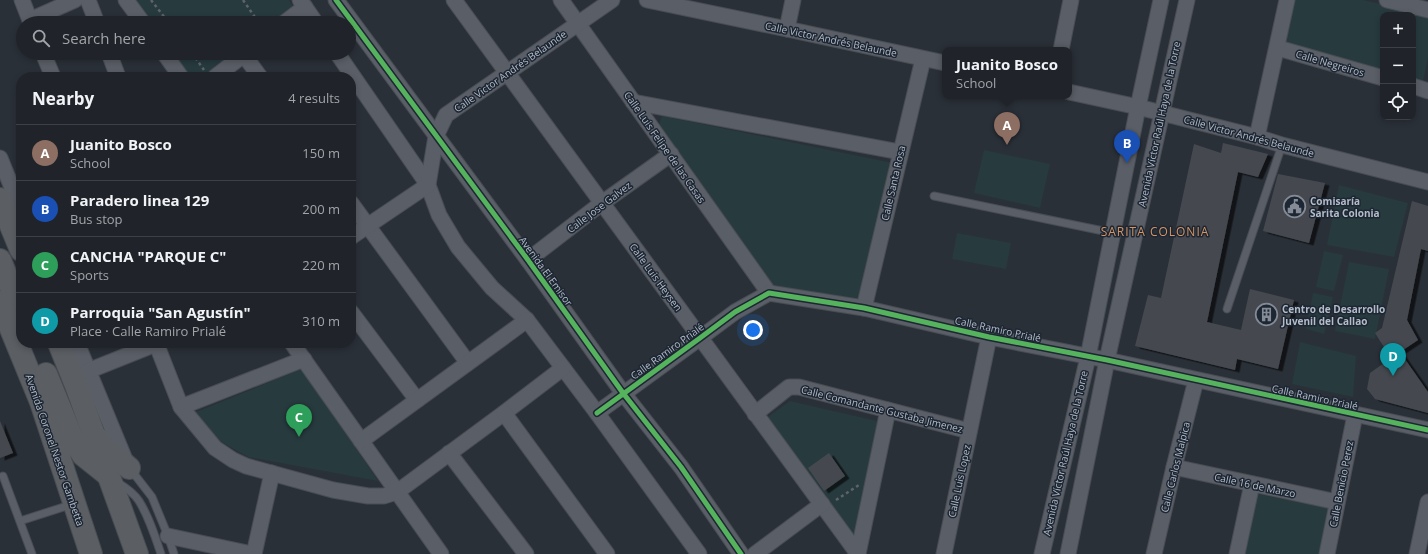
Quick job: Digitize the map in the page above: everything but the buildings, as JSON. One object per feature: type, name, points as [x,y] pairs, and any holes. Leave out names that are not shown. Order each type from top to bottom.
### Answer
[{"type":"highway","points":[[11,192],[16,221]]},
{"type":"highway","points":[[0,260],[16,300]]},
{"type":"highway","name":"Avenida Coronel Nestor Gambetta","points":[[0,302],[16,341]]},
{"type":"highway","name":"Avenida Coronel Nestor Gambetta","points":[[19,348],[41,402],[91,554]]},
{"type":"highway","points":[[36,348],[73,440],[83,455],[109,476]]},
{"type":"highway","points":[[61,348],[137,554]]},
{"type":"highway","points":[[92,430],[102,445],[129,468]]},
{"type":"street","points":[[22,0],[28,16]]},
{"type":"street","points":[[42,16],[75,0]]},
{"type":"street","points":[[88,0],[94,16]]},
{"type":"street","points":[[126,0],[138,16]]},
{"type":"street","name":"Avenida El Emisor","points":[[336,0],[348,16]]},
{"type":"street","name":"Calle Luis Heysen","points":[[454,0],[755,414],[826,503],[858,554]]},
{"type":"street","name":"Calle Luis Felipe de las Casas","points":[[561,0],[769,293]]},
{"type":"street","name":"Calle Victor Andrés Belaunde","points":[[428,185],[436,136],[446,115],[612,0]]},
{"type":"street","name":"Calle Victor Andrés Belaunde","points":[[647,0],[942,63]]},
{"type":"street","points":[[787,29],[793,0]]},
{"type":"street","points":[[1061,47],[1069,0]]},
{"type":"street","name":"Avenida Víctor Raúl Haya de la Torre","points":[[1042,554],[1088,357],[1138,106],[1162,0]]},
{"type":"street","name":"Avenida Víctor Raúl Haya de la Torre","points":[[1068,554],[1107,360],[1187,0]]},
{"type":"street","points":[[1258,137],[1287,0]]},
{"type":"street","points":[[1387,0],[1428,10]]},
{"type":"street","points":[[291,16],[302,4],[311,16]]},
{"type":"street","name":"Avenida El Emisor","points":[[356,27],[528,260],[623,393],[681,467],[741,554]]},
{"type":"street","name":"Calle Negreiros","points":[[1278,48],[1380,77]]},
{"type":"street","name":"Calle Santa Rosa","points":[[864,308],[923,58]]},
{"type":"street","points":[[46,60],[51,72]]},
{"type":"street","points":[[112,60],[116,72]]},
{"type":"street","points":[[169,60],[177,72]]},
{"type":"street","points":[[216,72],[235,60]]},
{"type":"street","points":[[249,60],[257,72]]},
{"type":"street","points":[[342,60],[350,72]]},
{"type":"street","points":[[356,81],[428,185],[440,215],[458,247],[492,288],[527,320],[597,413],[699,554]]},
{"type":"street","name":"Calle Victor Andrés Belaunde","points":[[1072,93],[1138,106],[1258,137],[1282,145],[1428,182]]},
{"type":"street","points":[[633,102],[900,152]]},
{"type":"street","name":"Calle Jose Galvez","points":[[528,260],[602,203],[671,154]]},
{"type":"street","points":[[0,158],[11,192],[16,201]]},
{"type":"street","points":[[356,234],[428,185]]},
{"type":"street","points":[[356,210],[468,363]]},
{"type":"street","name":"Calle Ramiro Prialé","points":[[597,413],[735,312],[769,293],[864,308],[989,337],[1107,360],[1428,430]]},
{"type":"street","points":[[356,319],[418,400]]},
{"type":"street","points":[[361,441],[527,320]]},
{"type":"street","name":"Calle Luis Lopez","points":[[944,554],[989,337]]},
{"type":"street","points":[[79,348],[129,468]]},
{"type":"street","points":[[88,371],[145,348]]},
{"type":"street","points":[[159,348],[182,407],[215,448],[233,460],[246,466],[333,490],[368,496],[384,496],[397,492],[563,368]]},
{"type":"street","points":[[296,348],[441,554]]},
{"type":"street","points":[[182,407],[304,360]]},
{"type":"street","name":"Calle Carlos Malpica","points":[[1154,554],[1196,380]]},
{"type":"street","name":"Calle Comandante Gustaba Jimenez","points":[[755,414],[789,387],[799,387],[969,431]]},
{"type":"street","points":[[858,554],[888,410]]},
{"type":"street","points":[[504,413],[607,554]]},
{"type":"street","name":"Calle Benicio Perez","points":[[1327,554],[1355,414]]},
{"type":"street","points":[[449,453],[526,554]]},
{"type":"street","name":"Calle 16 de Marzo","points":[[1174,467],[1337,502]]},
{"type":"street","points":[[168,536],[253,554],[272,473]]},
{"type":"street","points":[[1237,554],[1252,484]]},
{"type":"street","points":[[1417,554],[1428,502]]},
{"type":"street","points":[[755,554],[826,503]]},
{"type":"lane","points":[[1227,309],[1282,145]]},
{"type":"lane","points":[[934,196],[1113,232]]},
{"type":"lane","points":[[129,468],[152,497],[174,554]]},
{"type":"lane","points":[[3,476],[31,551],[37,554]]},
{"type":"lane","points":[[109,476],[131,492],[139,500],[148,518],[161,554]]},
{"type":"lane","points":[[20,521],[75,503]]},
{"type":"path","points":[[151,0],[164,16]]},
{"type":"path","points":[[242,0],[254,16]]},
{"type":"path","points":[[198,60],[208,72]]},
{"type":"path","points":[[826,503],[860,485]]},
{"type":"green space","points":[[134,0],[289,0],[294,8],[288,16],[145,16]]},
{"type":"green space","points":[[1294,0],[1363,0],[1415,12],[1380,12],[1380,71],[1285,45]]},
{"type":"green space","points":[[1416,12],[1428,15],[1428,57],[1423,81],[1421,83],[1416,82]]},
{"type":"green space","points":[[177,60],[232,60],[216,72],[185,72]]},
{"type":"green space","points":[[662,116],[893,163],[863,299],[773,286],[659,125]]},
{"type":"green space","points":[[984,150],[1050,164],[1040,208],[974,193]]},
{"type":"green space","points":[[1339,185],[1408,203],[1394,257],[1327,245]]},
{"type":"green space","points":[[957,233],[1011,243],[1006,269],[952,259]]},
{"type":"green space","points":[[1324,251],[1343,255],[1334,291],[1316,287]]},
{"type":"green space","points":[[1349,262],[1389,269],[1375,339],[1335,331]]},
{"type":"green space","points":[[1313,293],[1333,297],[1324,334],[1306,329]]},
{"type":"green space","points":[[1300,342],[1356,356],[1353,397],[1292,384]]},
{"type":"green space","points":[[302,369],[378,481],[248,457],[218,440],[196,412]]},
{"type":"green space","points":[[790,401],[881,422],[857,535],[852,538],[765,419]]},
{"type":"green space","points":[[1257,494],[1332,509],[1323,554],[1245,554]]},
{"type":"cycle path","points":[[336,0],[348,16]]},
{"type":"cycle path","points":[[356,27],[528,260],[623,393],[681,467],[741,554]]},
{"type":"cycle path","points":[[597,413],[735,312],[769,293],[864,308],[989,337],[1107,360],[1428,430]]},
{"type":"place","name":"Juanito Bosco","points":[[1007,145]]},
{"type":"place","name":"Paradero linea 129","points":[[1127,163]]},
{"type":"place","name":"Comisaría Sarita Colonia","points":[[1294,207]]},
{"type":"place","name":"Centro de Desarrollo Juvenil del Callao","points":[[1267,315]]},
{"type":"place","name":"Parroquia \"San Agustín\"","points":[[1393,376]]},
{"type":"place","name":"CANCHA \"PARQUE C\"","points":[[299,437]]},
{"type":"district","name":"SARITA COLONIA","points":[[1155,232]]}]
